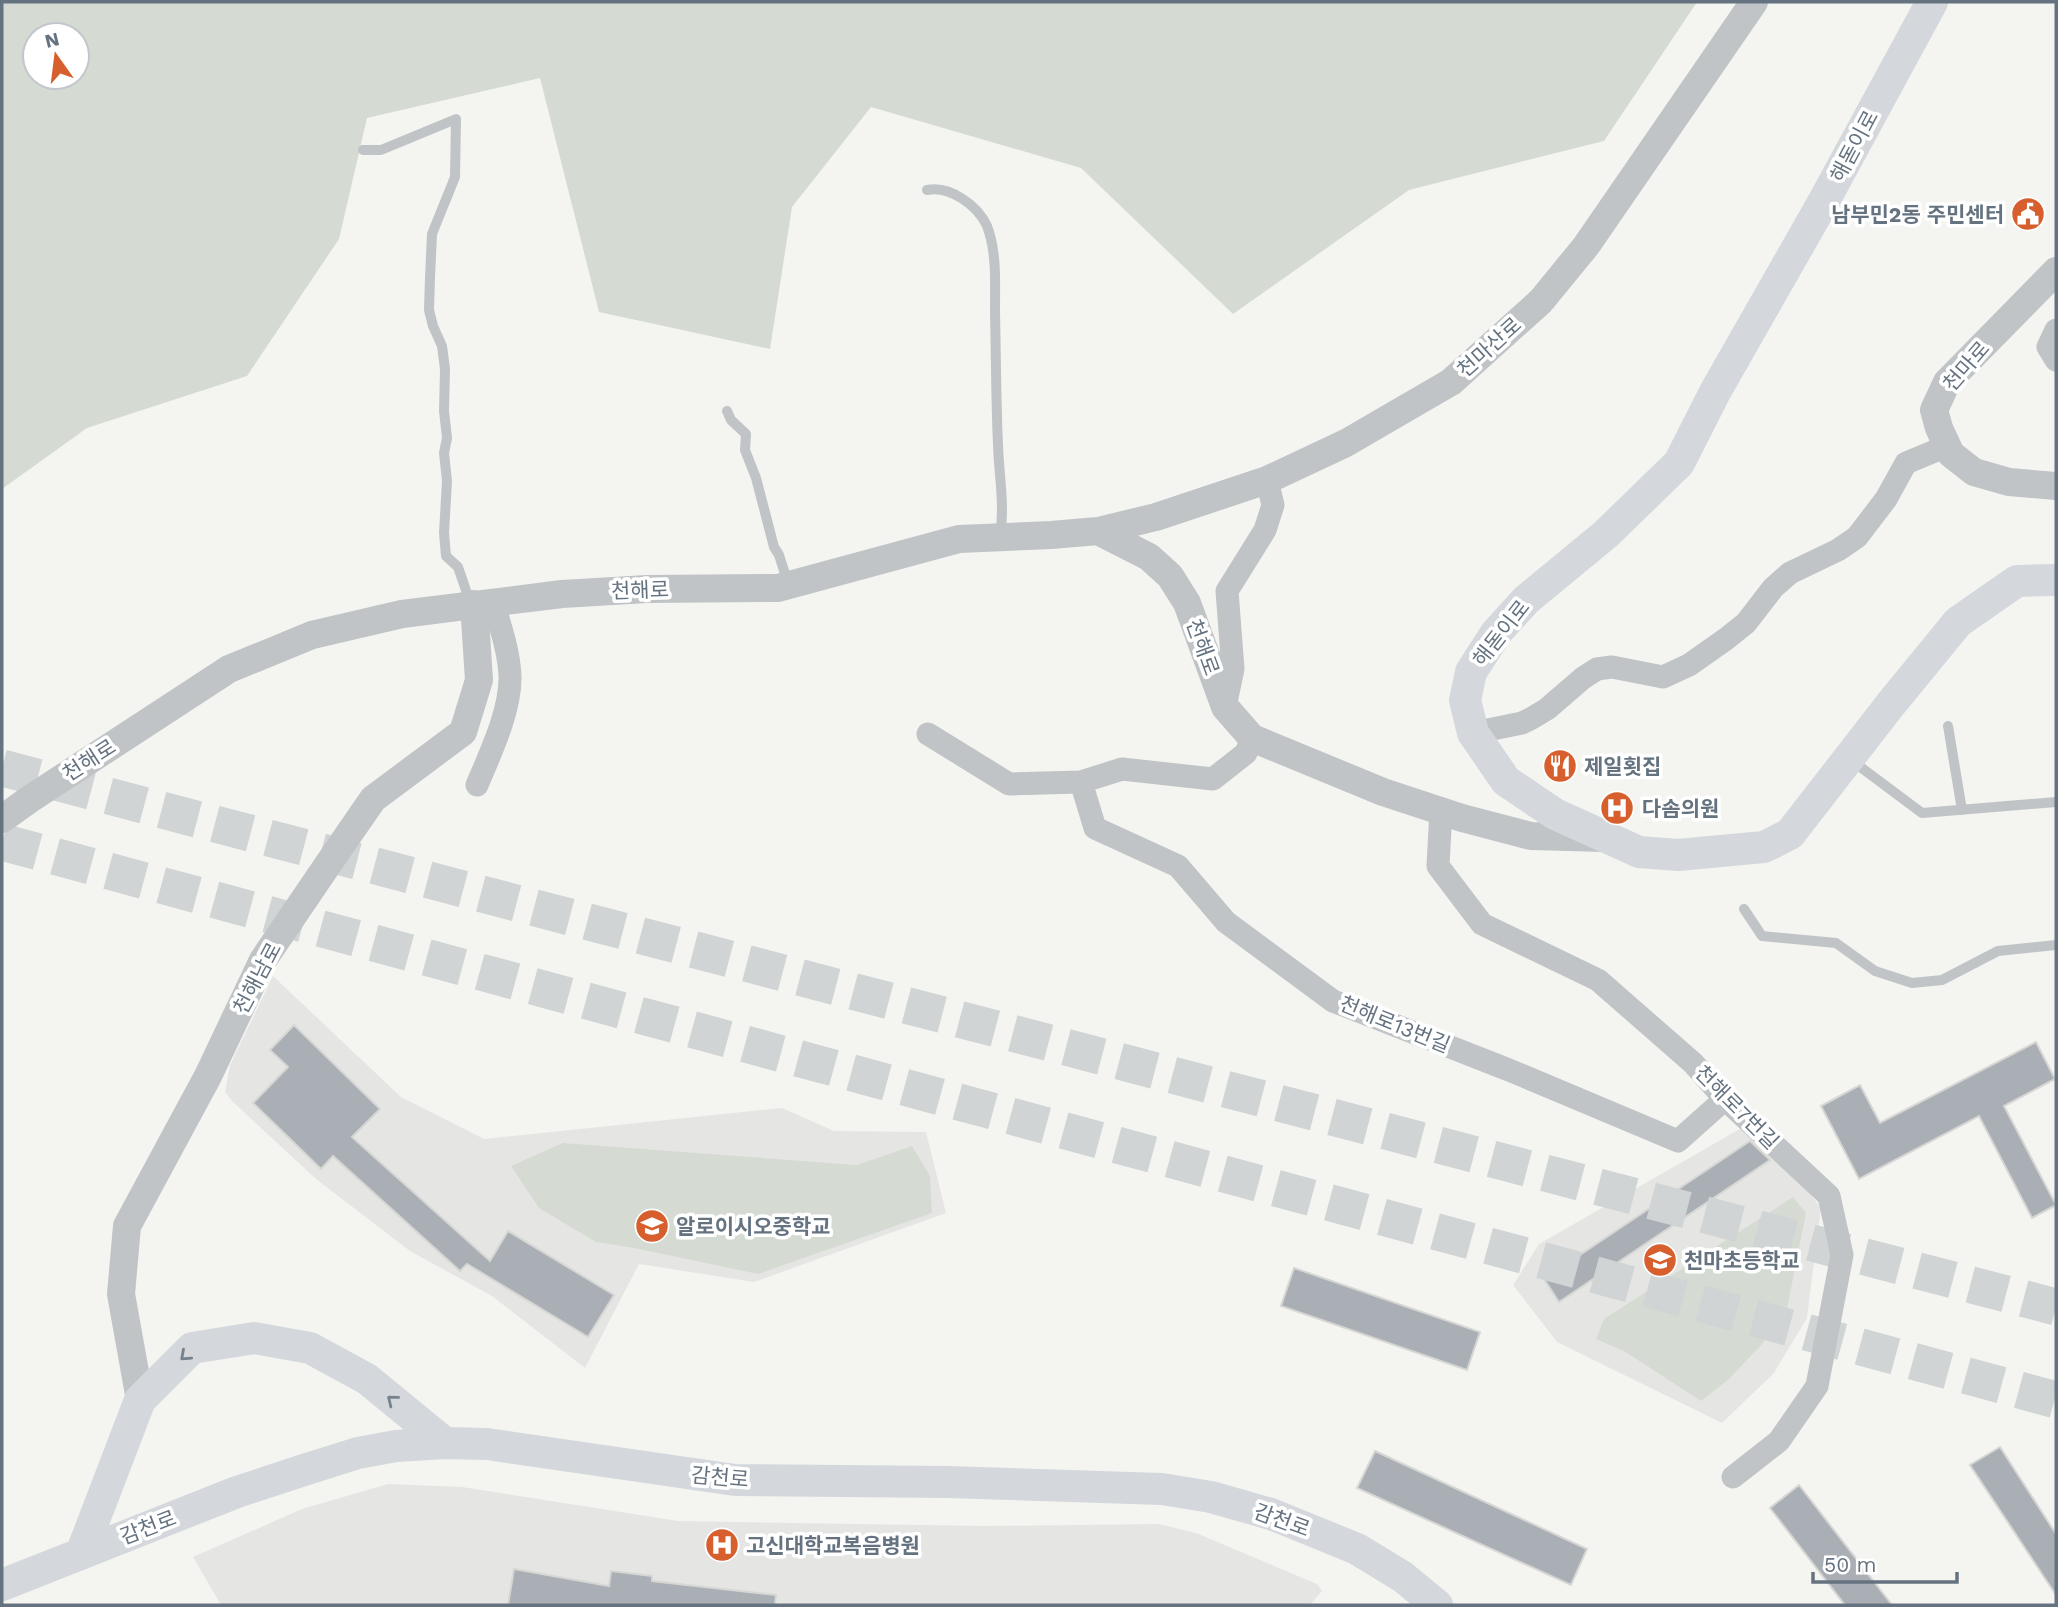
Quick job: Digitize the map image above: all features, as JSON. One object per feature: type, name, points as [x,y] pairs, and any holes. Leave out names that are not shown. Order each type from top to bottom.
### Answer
[{"type":"main road","name":"해돋이로","points":[[1932,2],[1825,199],[1715,392],[1679,463],[1606,534],[1526,600],[1496,633],[1471,672],[1465,699],[1473,733],[1506,780],[1555,814],[1639,852],[1678,855],[1764,847],[1790,834],[1958,622],[2017,581],[2056,580]]},
{"type":"main road","points":[[81,1554],[140,1400],[192,1348],[254,1338],[310,1348],[367,1379],[445,1443]]},
{"type":"main road","name":"감천로","points":[[2,1585],[237,1492],[358,1453],[397,1446],[445,1443],[487,1444],[735,1480],[948,1482],[1162,1489],[1211,1497],[1271,1514],[1357,1549],[1403,1577],[1437,1605]]},
{"type":"street","name":"천마산로","points":[[1098,531],[1156,517],[1267,480],[1346,443],[1451,382],[1541,301],[1586,246],[1754,2]]},
{"type":"street","name":"천마로","points":[[2056,271],[1947,382],[1934,410],[1951,454],[1974,471],[2008,482],[2056,486]]},
{"type":"street","points":[[2056,330],[2048,347],[2056,360]]},
{"type":"street","points":[[1473,733],[1522,723],[1548,709],[1597,669],[1612,667],[1663,677],[1689,665],[1746,623],[1773,588],[1790,573],[1838,550],[1857,537],[1886,499],[1906,463],[1947,446]]},
{"type":"street","name":"천해로","points":[[1225,707],[1233,669],[1227,591],[1265,530],[1273,505],[1267,480]]},
{"type":"street","name":"천해로","points":[[2,819],[229,669],[312,635],[402,614],[479,603],[611,591],[778,588],[960,539],[1098,531],[1149,557],[1170,576],[1187,603],[1225,707],[1252,738],[1383,792],[1531,836],[1607,838]]},
{"type":"street","points":[[477,785],[492,747],[509,688],[509,664],[479,603]]},
{"type":"street","name":"천해남로","points":[[140,1400],[121,1294],[127,1226],[208,1076],[264,960],[333,857],[373,799],[463,732],[479,680],[479,603]]},
{"type":"street","points":[[928,734],[1009,784],[1081,782],[1122,769],[1213,779],[1246,753],[1252,738]]},
{"type":"street","name":"천해로13번길","points":[[1081,782],[1095,828],[1178,866],[1226,922],[1333,1001],[1509,1070],[1678,1141],[1725,1099]]},
{"type":"street","name":"천해로7번길","points":[[1441,810],[1438,866],[1482,924],[1598,980],[1693,1063],[1725,1099],[1829,1196],[1842,1255],[1817,1386],[1779,1441],[1733,1477]]},
{"type":"lane","points":[[363,150],[381,150],[456,119],[455,177],[432,234],[429,310],[443,346],[445,369],[446,556],[458,567],[479,603]]},
{"type":"lane","points":[[927,190],[936,188],[955,194],[981,214],[988,229],[995,285],[999,484],[1003,507],[1000,537]]},
{"type":"lane","points":[[727,411],[731,420],[746,434],[745,450],[757,478],[774,547],[789,585]]},
{"type":"lane","points":[[1948,726],[1962,810]]},
{"type":"lane","points":[[1848,758],[1922,813],[2056,803]]},
{"type":"lane","points":[[1744,909],[1762,936],[1836,943],[1875,971],[1912,983],[1942,980],[1998,951],[2056,945]]},
{"type":"shaded area","points":[[2,2],[1697,2],[1604,141],[1409,190],[1233,314],[1081,168],[871,107],[792,207],[770,349],[599,312],[540,78],[367,118],[339,239],[247,376],[87,428],[2,489]]},
{"type":"shaded area","points":[[273,976],[401,1097],[484,1139],[782,1108],[834,1131],[926,1132],[946,1213],[754,1282],[639,1264],[585,1368],[492,1296],[410,1251],[316,1179],[232,1101],[225,1092],[230,1065]]},
{"type":"shaded area","points":[[1745,1126],[1784,1160],[1821,1208],[1807,1318],[1774,1373],[1722,1423],[1557,1342],[1513,1285],[1539,1244]]},
{"type":"shaded area","points":[[563,1143],[857,1165],[912,1146],[930,1176],[932,1213],[758,1274],[596,1242],[539,1208],[511,1166]]},
{"type":"shaded area","points":[[1793,1197],[1806,1213],[1786,1314],[1729,1379],[1701,1401],[1624,1351],[1596,1339],[1604,1319]]},
{"type":"shaded area","name":"고신대학교복음병원","points":[[388,1484],[462,1487],[678,1521],[983,1526],[1159,1524],[1196,1533],[1317,1584],[1322,1591],[1310,1605],[221,1605],[193,1557],[302,1509]]},
{"type":"building","points":[[294,1025],[380,1109],[352,1137],[490,1261],[508,1231],[614,1295],[588,1337],[467,1264],[460,1271],[333,1156],[321,1169],[253,1103],[288,1067],[270,1050]]},
{"type":"building","points":[[2036,1042],[2055,1079],[2004,1106],[2056,1205],[2032,1218],[1979,1116],[1859,1179],[1821,1106],[1860,1085],[1880,1123]]},
{"type":"building","points":[[1750,1141],[1770,1160],[1559,1302],[1544,1279]]},
{"type":"building","points":[[1294,1268],[1480,1332],[1467,1370],[1281,1306]]},
{"type":"building","points":[[2000,1447],[2056,1534],[2056,1595],[1970,1465]]},
{"type":"building","points":[[1375,1451],[1587,1549],[1571,1585],[1357,1488]]},
{"type":"building","points":[[1799,1485],[1892,1605],[1845,1605],[1770,1508]]},
{"type":"building","points":[[514,1569],[609,1586],[611,1571],[652,1576],[652,1581],[776,1595],[775,1605],[508,1605]]},
{"type":"tunnel","points":[[2,768],[2056,1307]]},
{"type":"tunnel","points":[[2,842],[2056,1400]]},
{"type":"place","name":"남부민2동 주민센터","points":[[2028,214]]},
{"type":"place","name":"제일횟집","points":[[1560,766]]},
{"type":"place","name":"다솜의원","points":[[1617,808]]},
{"type":"place","name":"알로이시오중학교","points":[[652,1226]]},
{"type":"place","name":"천마초등학교","points":[[1660,1260]]},
{"type":"place","name":"고신대학교복음병원","points":[[722,1545]]}]
